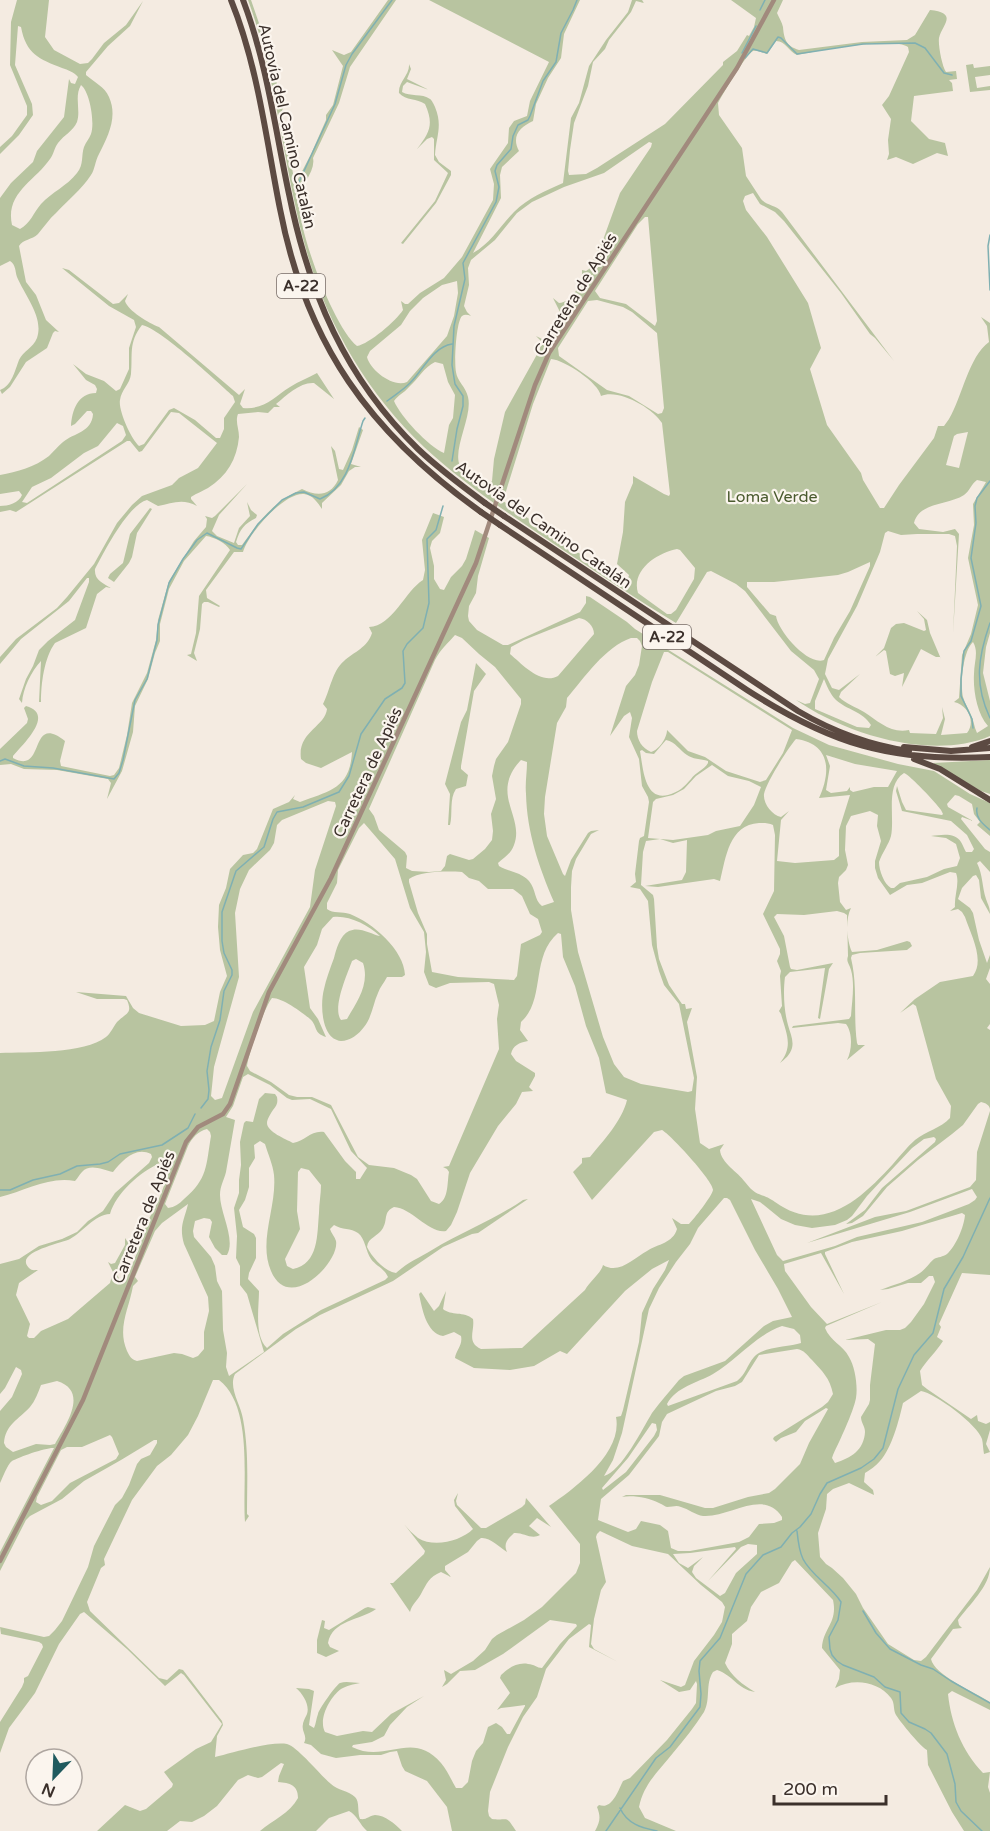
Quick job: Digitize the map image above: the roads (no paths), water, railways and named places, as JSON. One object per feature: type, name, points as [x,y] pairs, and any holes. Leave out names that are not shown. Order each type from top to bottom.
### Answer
[{"type":"highway","name":"Autovía del Camino Catalán","points":[[231,0],[256,85],[281,212],[297,274],[320,333],[349,382],[386,430],[428,472],[481,512],[761,699],[797,720],[839,740],[877,751],[898,752]]},
{"type":"highway","name":"Autovía del Camino Catalán","points":[[243,0],[264,69],[289,194],[315,292],[332,332],[362,382],[394,424],[438,467],[485,503],[772,695],[830,728],[898,752]]},
{"type":"highway","points":[[772,695],[826,722],[863,737],[903,747],[951,751],[990,748]]},
{"type":"highway","points":[[951,751],[990,741]]},
{"type":"highway","points":[[898,752],[990,755]]},
{"type":"highway","points":[[898,752],[932,765],[990,798]]},
{"type":"street","name":"Carretera de Apiés","points":[[0,1561],[83,1400],[186,1142],[198,1127],[223,1114],[230,1104],[269,992],[331,879],[476,563],[535,385],[549,353],[737,68],[774,0]]},
{"type":"waterway","points":[[298,184],[335,104],[346,65],[392,0]]},
{"type":"waterway","points":[[452,461],[463,406],[463,396],[455,384],[452,365],[454,326],[465,279],[463,263],[496,202],[499,187],[495,171],[497,165],[511,149],[518,125],[528,120],[530,116],[543,81],[556,62],[561,33],[577,0]]},
{"type":"waterway","points":[[760,10],[765,0]]},
{"type":"waterway","points":[[742,53],[756,26]]},
{"type":"waterway","points":[[745,58],[753,49],[767,53],[778,37],[797,54],[863,44],[915,43],[925,48],[944,73],[952,75]]},
{"type":"waterway","points":[[990,235],[988,246],[990,290]]},
{"type":"waterway","points":[[387,401],[410,383],[434,354],[452,344]]},
{"type":"waterway","points":[[0,761],[5,759],[24,766],[53,768],[114,779],[119,773],[123,760],[135,700],[147,679],[169,583],[183,559],[197,540],[207,533],[241,549],[258,524],[282,500],[296,493],[304,492],[320,499],[330,493],[338,486],[349,466],[365,418]]},
{"type":"waterway","points":[[973,728],[972,719],[961,696],[961,679],[964,651],[971,641],[981,606],[971,558],[976,523],[975,506],[977,498],[990,481]]},
{"type":"waterway","points":[[201,1108],[208,1099],[207,1071],[211,1047],[220,1020],[224,991],[232,975],[222,941],[222,912],[236,871],[264,847],[277,812],[303,807],[339,792],[349,776],[361,734],[385,699],[402,688],[405,683],[403,651],[423,628],[429,603],[427,539],[436,530],[443,506]]},
{"type":"waterway","points":[[990,623],[983,647],[980,670],[982,694],[990,718]]},
{"type":"waterway","points":[[977,808],[978,818],[990,830]]},
{"type":"waterway","points":[[0,1190],[10,1190],[77,1166],[100,1164],[120,1154],[162,1145],[188,1128],[195,1114]]},
{"type":"waterway","points":[[606,1831],[656,1758],[670,1747],[700,1707],[700,1661],[720,1638],[746,1574],[763,1555],[781,1547],[800,1527],[811,1514],[827,1483],[861,1468],[874,1459],[883,1448],[898,1389],[914,1355],[933,1333],[944,1289],[963,1257],[990,1198]]},
{"type":"waterway","points":[[797,1531],[803,1559],[841,1602],[838,1620],[829,1637],[832,1655],[843,1665],[874,1677],[885,1687],[900,1692],[901,1713],[909,1722],[931,1733],[947,1754],[955,1784],[956,1802],[961,1811],[982,1831]]},
{"type":"waterway","points":[[863,1611],[876,1633],[890,1649],[933,1669],[990,1703]]},
{"type":"waterway","points":[[620,1808],[631,1822],[657,1831]]},
{"type":"park label","name":"Loma Verde","points":[[772,496]]}]
